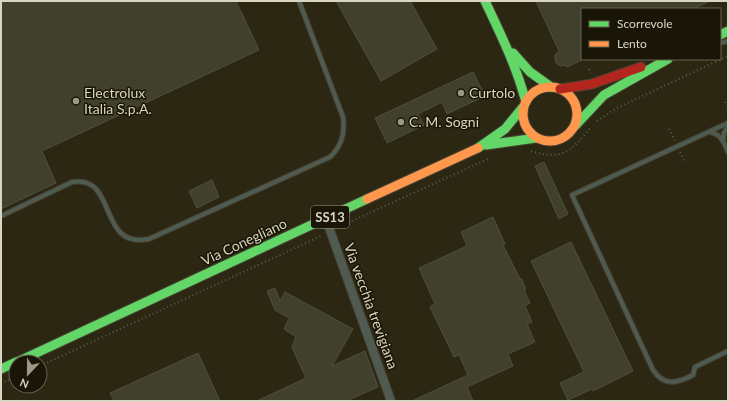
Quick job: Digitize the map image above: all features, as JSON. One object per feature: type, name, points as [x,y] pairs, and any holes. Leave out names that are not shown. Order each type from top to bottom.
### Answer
[{"type":"main road","points":[[485,1],[520,76],[524,104],[522,116],[524,125],[536,138],[545,142],[554,142],[566,136],[604,95],[666,60]]},
{"type":"main road","points":[[507,47],[530,72],[555,88],[568,93],[577,108],[575,126]]},
{"type":"main road","points":[[524,104],[530,95],[536,91],[592,84],[661,60]]},
{"type":"main road","name":"Via Conegliano","points":[[33,354],[482,146],[506,130],[515,120],[524,104]]},
{"type":"main road","name":"Via Conegliano","points":[[482,146],[536,138]]},
{"type":"street","name":"Via vecchia trevigiana","points":[[326,219],[392,401]]},
{"type":"lane","points":[[1,216],[72,182],[87,182],[97,190],[114,225],[120,232],[127,237],[143,240],[149,239],[330,157],[335,152],[342,139],[344,131],[343,117],[298,1]]},
{"type":"lane","points":[[727,354],[695,367],[693,375],[683,380],[672,382],[656,376],[572,194],[707,132],[728,124]]},
{"type":"lane","points":[[723,141],[724,133],[728,124]]},
{"type":"lane","points":[[707,132],[713,132],[719,136],[728,152]]},
{"type":"path","points":[[595,123],[613,110],[719,60]]},
{"type":"path","points":[[726,102],[728,106]]},
{"type":"path","points":[[526,150],[547,155],[564,153],[577,145],[592,126]]},
{"type":"path","points":[[669,129],[674,140]]},
{"type":"path","points":[[679,151],[684,161]]},
{"type":"path","points":[[341,226],[497,155]]},
{"type":"path","points":[[48,362],[321,236]]},
{"type":"building","name":"Electrolux Italia S.p.A.","points":[[1,1],[236,1],[259,50],[42,151],[56,183],[1,209]]},
{"type":"building","points":[[336,1],[410,1],[437,49],[381,81]]},
{"type":"building","points":[[536,1],[710,1],[695,8],[581,8],[582,60],[567,67],[566,65],[561,66],[557,64],[555,60],[555,55],[559,51]]},
{"type":"building","points":[[473,72],[485,96],[447,114],[442,102],[418,114],[424,125],[387,143],[375,118]]},
{"type":"building","points":[[544,162],[568,214],[559,219],[535,166]]},
{"type":"building","points":[[212,180],[219,197],[197,208],[189,191]]},
{"type":"building","points":[[493,217],[505,244],[503,245],[526,289],[524,290],[530,303],[525,306],[532,322],[527,324],[535,342],[508,354],[513,366],[467,387],[473,401],[412,401],[468,375],[459,355],[454,357],[430,307],[435,304],[419,268],[467,246],[461,232]]},
{"type":"building","points":[[571,242],[633,371],[593,391],[592,389],[568,400],[560,383],[584,372],[531,261]]},
{"type":"building","points":[[275,288],[280,301],[285,292],[353,329],[332,366],[365,351],[378,387],[346,401],[257,401],[306,378],[292,347],[296,337],[284,329],[289,318],[275,310],[267,291]]},
{"type":"building","points":[[198,353],[220,401],[114,401],[110,393]]},
{"type":"traffic: fast","points":[[485,1],[513,63],[526,102]]},
{"type":"traffic: fast","points":[[721,34],[728,31]]},
{"type":"traffic: fast","points":[[513,53],[530,72],[551,87]]},
{"type":"traffic: fast","points":[[575,126],[604,95],[666,60]]},
{"type":"traffic: fast","points":[[478,148],[505,129],[523,107]]},
{"type":"traffic: fast","points":[[486,145],[536,138]]},
{"type":"traffic: fast","points":[[34,354],[367,199]]},
{"type":"traffic: fast","points":[[1,369],[8,366]]},
{"type":"traffic: slow","points":[[545,87],[555,87],[565,91],[573,99],[577,109],[577,114],[577,119],[573,129],[565,137],[555,141],[545,141],[535,137],[527,129],[523,119],[523,109],[527,99],[535,91],[545,87]]},
{"type":"traffic: slow","points":[[367,199],[478,148]]},
{"type":"traffic: jam","points":[[560,89],[592,84],[641,67]]},
{"type":"place","name":"Curtolo","points":[[461,93]]},
{"type":"place","name":"Electrolux Italia S.p.A.","points":[[76,101]]},
{"type":"place","name":"C. M. Sogni","points":[[401,122]]}]
